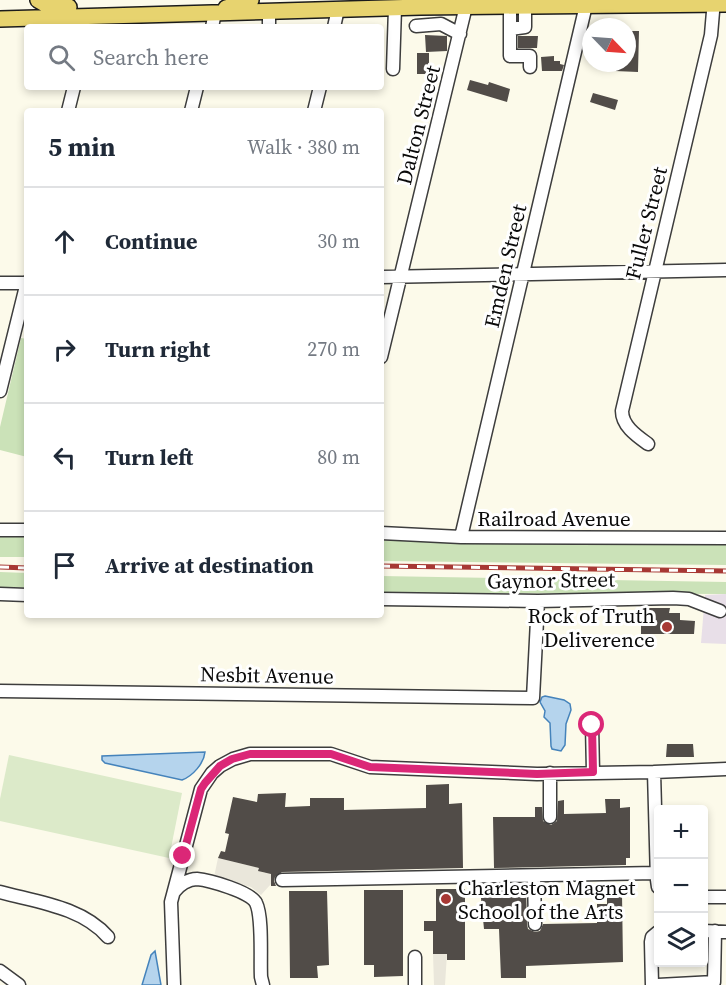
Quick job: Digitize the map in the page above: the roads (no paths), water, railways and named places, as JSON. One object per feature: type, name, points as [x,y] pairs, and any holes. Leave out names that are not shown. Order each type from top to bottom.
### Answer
[{"type":"main road","points":[[38,0],[50,7],[81,7],[90,21]]},
{"type":"main road","points":[[213,20],[230,0]]},
{"type":"main road","points":[[213,20],[251,0]]},
{"type":"main road","points":[[372,0],[425,7]]},
{"type":"main road","points":[[449,0],[466,6]]},
{"type":"main road","points":[[0,19],[31,22],[213,20],[269,11],[718,2]]},
{"type":"street","name":"Fuller Street","points":[[648,444],[632,432],[622,417],[622,411],[718,2]]},
{"type":"street","name":"Emden Street","points":[[461,537],[586,5]]},
{"type":"street","name":"Dalton Street","points":[[384,344],[466,6]]},
{"type":"street","points":[[518,6],[510,29],[510,56],[531,57],[530,67]]},
{"type":"street","points":[[425,7],[430,25]]},
{"type":"street","points":[[393,69],[395,8]]},
{"type":"street","points":[[335,24],[338,9]]},
{"type":"street","points":[[269,11],[269,24]]},
{"type":"street","points":[[416,26],[441,24],[460,34]]},
{"type":"street","points":[[69,108],[73,90]]},
{"type":"street","points":[[192,108],[196,90]]},
{"type":"street","points":[[315,108],[319,90]]},
{"type":"street","points":[[384,277],[726,270]]},
{"type":"street","points":[[0,283],[24,283]]},
{"type":"street","points":[[0,391],[24,295]]},
{"type":"street","points":[[0,530],[24,530]]},
{"type":"street","name":"Railroad Avenue","points":[[384,533],[461,537],[726,538]]},
{"type":"street","points":[[0,594],[24,595]]},
{"type":"street","name":"Gaynor Street","points":[[384,599],[538,601],[673,598],[689,599],[720,610]]},
{"type":"street","name":"Nesbit Avenue","points":[[0,691],[533,698],[538,601]]},
{"type":"street","points":[[592,725],[593,772]]},
{"type":"street","points":[[174,985],[170,913],[173,893],[201,789],[220,766],[232,759],[250,754],[331,754],[370,767],[550,773],[726,769]]},
{"type":"street","points":[[654,772],[656,859]]},
{"type":"street","points":[[550,773],[550,817]]},
{"type":"street","points":[[282,880],[654,873]]},
{"type":"street","points":[[534,876],[535,924]]},
{"type":"street","points":[[173,893],[186,882],[196,879],[243,892],[254,900],[258,913],[263,985]]},
{"type":"street","points":[[0,892],[75,913],[98,926],[108,937]]},
{"type":"street","points":[[708,897],[726,897]]},
{"type":"street","points":[[658,985],[714,982],[715,931]]},
{"type":"street","points":[[652,985],[651,942],[654,935]]},
{"type":"street","points":[[415,957],[416,985]]},
{"type":"street","points":[[0,971],[19,985]]},
{"type":"water","points":[[545,696],[564,700],[570,704],[565,745],[561,751],[552,749],[551,746],[550,723],[544,717],[545,711],[540,702]]},
{"type":"water","points":[[205,752],[197,769],[182,780],[105,763],[102,760],[102,756]]},
{"type":"water","points":[[155,951],[161,985],[142,985],[151,955]]},
{"type":"railway","points":[[384,566],[726,571]]},
{"type":"railway","points":[[0,567],[24,568]]},
{"type":"place","name":"Rock of Truth Deliverence","points":[[667,627]]},
{"type":"place","name":"Charleston Magnet School of the Arts","points":[[446,899]]}]
